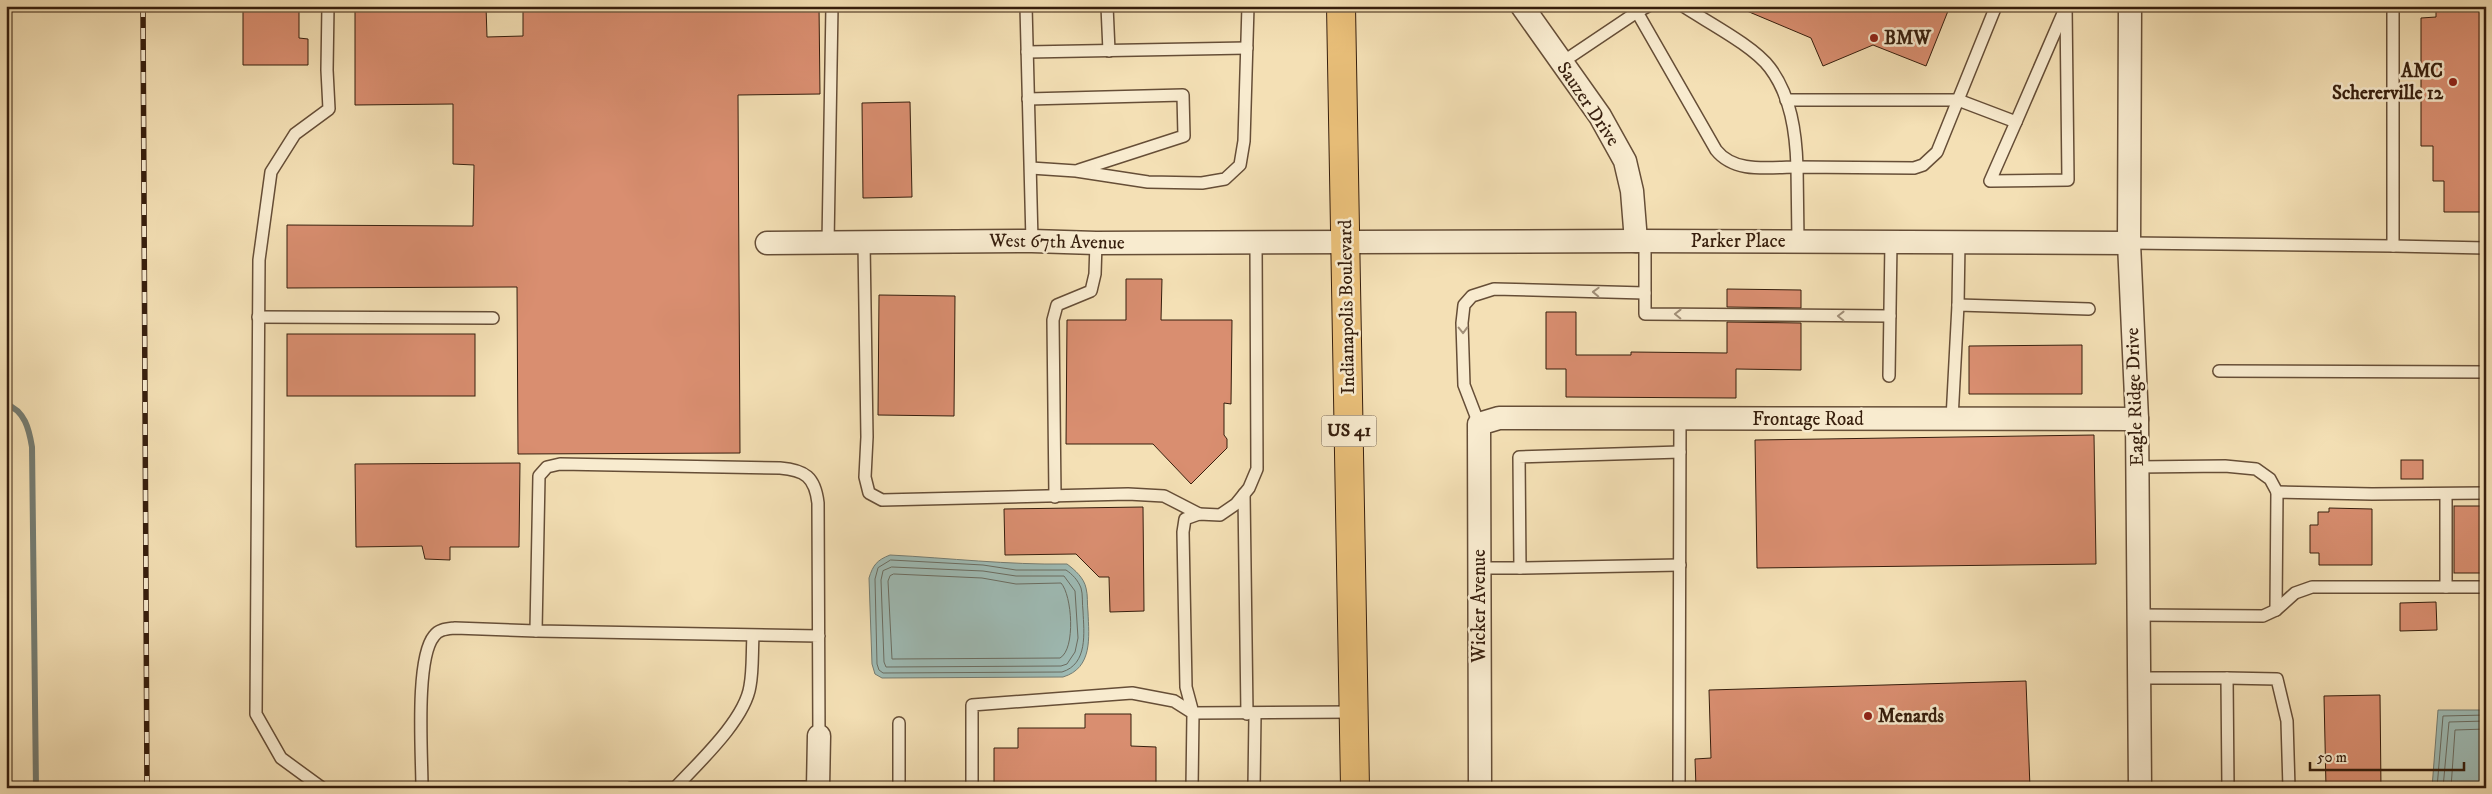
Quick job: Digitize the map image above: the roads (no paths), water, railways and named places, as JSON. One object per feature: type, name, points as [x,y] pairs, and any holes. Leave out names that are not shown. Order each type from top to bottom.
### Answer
[{"type":"highway","name":"Indianapolis Boulevard","points":[[1341,6],[1355,788]]},
{"type":"street","name":"Sauzer Drive","points":[[1522,6],[1600,116],[1625,161],[1640,241]]},
{"type":"street","name":"Eagle Ridge Drive","points":[[2130,6],[2129,243],[2138,419],[2140,788]]},
{"type":"street","name":"West 67th Avenue","points":[[767,244],[1032,241],[1096,243],[1346,243]]},
{"type":"street","name":"Parker Place","points":[[1346,243],[1640,241],[2129,243]]},
{"type":"street","name":"Frontage Road","points":[[1478,424],[1499,418],[2138,419]]},
{"type":"street","name":"Wicker Avenue","points":[[1478,424],[1480,788]]},
{"type":"street","points":[[818,787],[819,736]]},
{"type":"lane","points":[[322,788],[281,758],[256,714],[258,317],[259,260],[271,172],[295,134],[329,109],[327,70],[328,6]]},
{"type":"lane","points":[[828,244],[832,6]]},
{"type":"lane","points":[[1026,6],[1032,241]]},
{"type":"lane","points":[[1107,6],[1109,51]]},
{"type":"lane","points":[[1031,168],[1076,171],[1148,182],[1202,183],[1224,179],[1240,165],[1244,140],[1248,6]]},
{"type":"lane","points":[[1683,6],[1757,54],[1771,68],[1786,100],[1796,138],[1798,241]]},
{"type":"lane","points":[[1561,63],[1640,8],[1716,150],[1724,160],[1737,166],[1914,168],[1923,165],[1937,152],[1996,6]]},
{"type":"lane","points":[[2066,6],[2068,180],[1990,181],[2016,122],[2066,6]]},
{"type":"lane","points":[[2393,6],[2393,246]]},
{"type":"lane","points":[[1027,52],[1247,48]]},
{"type":"lane","points":[[1028,99],[1183,95],[1184,136],[1076,171]]},
{"type":"lane","points":[[1786,100],[1958,100],[2016,122]]},
{"type":"lane","points":[[1640,241],[1645,314],[1890,316]]},
{"type":"lane","points":[[1889,376],[1891,242]]},
{"type":"lane","points":[[1952,419],[1959,242]]},
{"type":"lane","points":[[864,243],[867,437],[865,477],[869,493],[882,500],[1128,494],[1164,496],[1199,514]]},
{"type":"lane","points":[[1055,497],[1053,320],[1057,305],[1091,291],[1095,274],[1096,243]]},
{"type":"lane","points":[[1192,788],[1193,713],[1186,687],[1183,532],[1186,519],[1199,514],[1220,515],[1236,504],[1244,494],[1257,469],[1256,243]]},
{"type":"lane","points":[[2129,243],[2486,248]]},
{"type":"lane","points":[[1478,424],[1464,385],[1462,323],[1464,305],[1472,296],[1494,289],[1645,293]]},
{"type":"lane","points":[[1958,305],[2089,310]]},
{"type":"lane","points":[[258,317],[493,318]]},
{"type":"lane","points":[[2219,371],[2486,372]]},
{"type":"lane","points":[[1679,788],[1680,418]]},
{"type":"lane","points":[[1520,568],[1519,456],[1680,452]]},
{"type":"lane","points":[[536,631],[537,490],[539,476],[547,467],[560,464],[796,469],[807,475],[816,489],[819,736]]},
{"type":"lane","points":[[2138,467],[2225,466],[2256,469],[2270,479],[2276,492],[2276,610]]},
{"type":"lane","points":[[2276,492],[2486,493]]},
{"type":"lane","points":[[1244,494],[1254,788]]},
{"type":"lane","points":[[2446,494],[2446,587]]},
{"type":"lane","points":[[1479,568],[1680,565]]},
{"type":"lane","points":[[2139,615],[2263,616],[2276,610],[2295,593],[2312,587],[2486,587]]},
{"type":"lane","points":[[422,788],[424,666],[428,646],[435,634],[445,629],[819,636]]},
{"type":"lane","points":[[675,788],[719,742],[740,710],[750,688],[753,636]]},
{"type":"lane","points":[[2139,678],[2277,679],[2287,721],[2289,788]]},
{"type":"lane","points":[[2227,678],[2228,788]]},
{"type":"lane","points":[[972,788],[972,706],[1132,693],[1174,701],[1193,713],[1354,712]]},
{"type":"lane","points":[[899,723],[899,788]]},
{"type":"lane","points":[[631,788],[818,787]]},
{"type":"water","points":[[890,555],[1067,564],[1081,578],[1087,591],[1088,641],[1087,650],[1080,667],[1073,673],[1063,677],[882,678],[875,674],[872,664],[869,578],[876,564]]},
{"type":"water","points":[[2438,710],[2486,710],[2486,788],[2432,788]]},
{"type":"waterway","points":[[6,404],[18,411],[22,416],[32,447],[36,788]]},
{"type":"railway","points":[[143,6],[147,788]]},
{"type":"place","name":"BMW","points":[[1874,38]]},
{"type":"place","name":"AMC Schererville 12","points":[[2453,82]]},
{"type":"place","name":"Menards","points":[[1868,716]]}]
